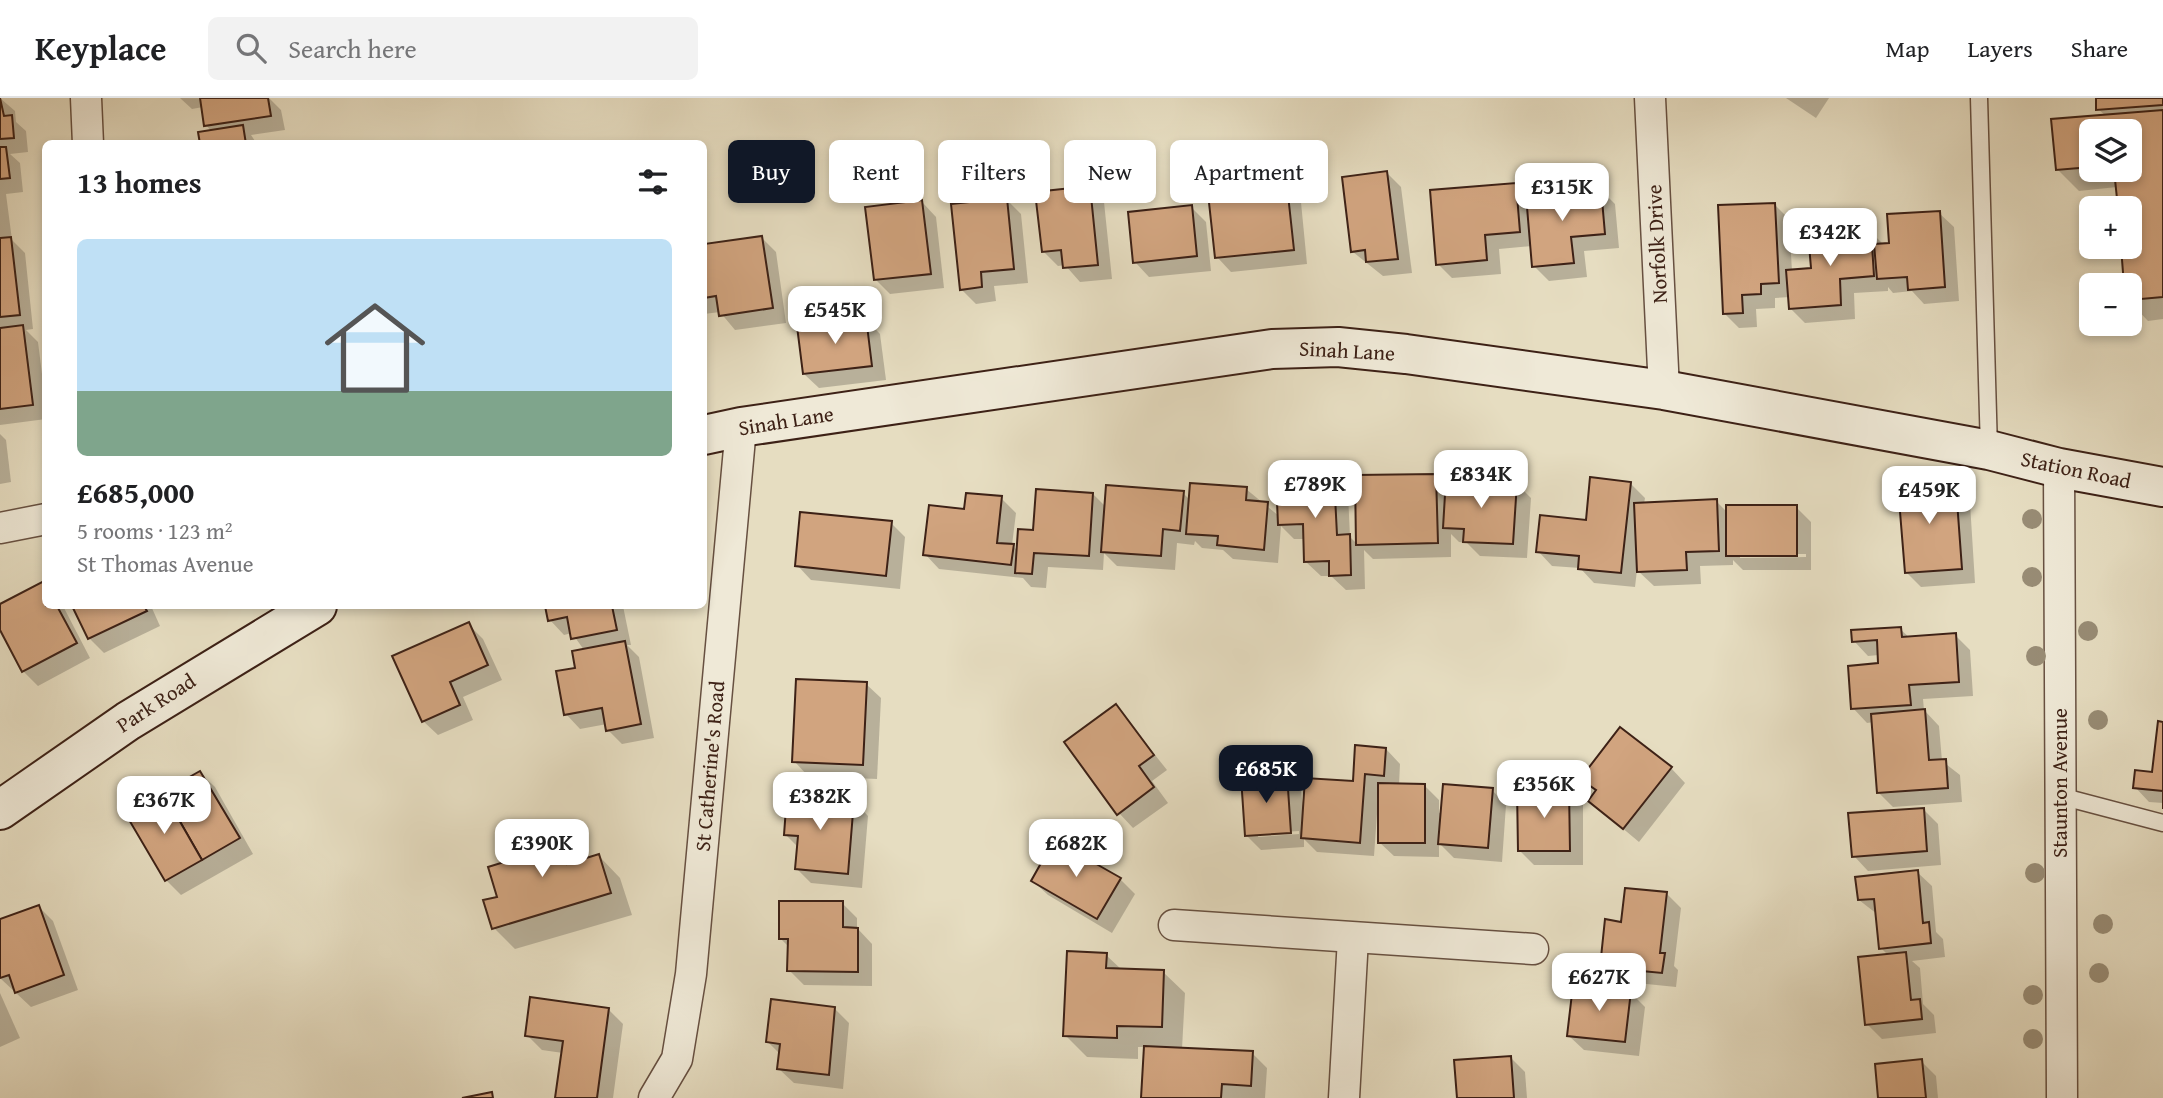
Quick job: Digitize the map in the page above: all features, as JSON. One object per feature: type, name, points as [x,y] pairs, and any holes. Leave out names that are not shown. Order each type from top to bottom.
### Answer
[{"type":"street","points":[[86,98],[88,140]]},
{"type":"street","name":"Norfolk Drive","points":[[1650,98],[1664,390]]},
{"type":"street","name":"Sinah Lane","points":[[707,435],[741,427],[1272,349],[1338,347],[1664,390],[1989,450]]},
{"type":"street","name":"St Catherine's Road","points":[[654,1098],[677,1059],[691,974],[741,427]]},
{"type":"street","name":"Station Road","points":[[1989,450],[2059,468],[2163,487]]},
{"type":"street","name":"Staunton Avenue","points":[[2059,468],[2062,1098]]},
{"type":"street","points":[[0,528],[42,520]]},
{"type":"street","name":"Park Road","points":[[0,810],[128,721],[257,639],[312,609]]},
{"type":"street","points":[[1174,925],[1533,948]]},
{"type":"street","points":[[1344,1098],[1353,938]]},
{"type":"lane","points":[[1979,98],[1989,450]]},
{"type":"lane","points":[[2060,796],[2163,823]]},
{"type":"building","points":[[0,98],[4,116],[12,115],[14,138],[0,139]]},
{"type":"building","points":[[200,98],[268,98],[271,116],[204,126]]},
{"type":"building","points":[[2096,98],[2163,98],[2163,105],[2096,110]]},
{"type":"building","points":[[2163,110],[2163,297],[2142,299],[2142,273],[2123,273],[2122,259],[2142,259],[2142,196],[2117,196],[2115,182],[2142,182],[2142,119],[2079,119],[2079,168],[2056,170],[2051,119]]},
{"type":"building","points":[[243,125],[245,140],[199,140],[198,132]]},
{"type":"building","points":[[0,147],[6,147],[10,178],[0,179]]},
{"type":"building","points":[[1387,171],[1398,259],[1366,262],[1365,250],[1351,252],[1342,177]]},
{"type":"building","points":[[1516,183],[1520,232],[1485,235],[1487,260],[1436,265],[1430,190]]},
{"type":"building","points":[[1601,188],[1605,234],[1571,237],[1574,263],[1532,267],[1526,195]]},
{"type":"building","points":[[1064,189],[1064,203],[1092,203],[1098,265],[1063,268],[1061,250],[1042,252],[1036,203],[1050,203],[1050,190]]},
{"type":"building","points":[[922,203],[931,274],[874,280],[865,207]]},
{"type":"building","points":[[1007,203],[1014,269],[981,272],[982,287],[960,290],[951,204]]},
{"type":"building","points":[[1209,203],[1289,203],[1294,250],[1215,258]]},
{"type":"building","points":[[1775,203],[1779,283],[1761,284],[1761,294],[1742,295],[1743,313],[1723,314],[1718,205]]},
{"type":"building","points":[[1192,205],[1197,256],[1133,263],[1128,212]]},
{"type":"building","points":[[1940,211],[1945,287],[1908,290],[1907,277],[1877,279],[1874,244],[1889,243],[1887,214]]},
{"type":"building","points":[[1871,229],[1874,276],[1840,279],[1841,305],[1789,309],[1786,270],[1811,268],[1808,233]]},
{"type":"building","points":[[762,236],[773,308],[719,316],[716,296],[707,298],[707,244]]},
{"type":"building","points":[[11,237],[20,315],[0,317],[0,238]]},
{"type":"building","points":[[866,317],[872,366],[803,374],[797,326]]},
{"type":"building","points":[[23,325],[33,405],[0,409],[0,328]]},
{"type":"building","points":[[1436,474],[1438,543],[1356,545],[1355,475]]},
{"type":"building","points":[[1897,475],[1956,487],[1962,569],[1905,573]]},
{"type":"building","points":[[1334,476],[1337,535],[1350,534],[1351,575],[1329,576],[1329,561],[1304,562],[1303,524],[1278,525],[1276,478]]},
{"type":"building","points":[[1590,477],[1631,482],[1621,573],[1578,569],[1579,556],[1536,552],[1540,515],[1586,520]]},
{"type":"building","points":[[1446,478],[1517,482],[1513,544],[1463,542],[1464,529],[1443,528]]},
{"type":"building","points":[[1190,483],[1247,487],[1246,500],[1268,502],[1264,550],[1217,545],[1218,536],[1186,534]]},
{"type":"building","points":[[1106,485],[1184,491],[1180,531],[1163,529],[1161,556],[1101,552]]},
{"type":"building","points":[[1036,489],[1093,493],[1089,556],[1034,553],[1032,574],[1015,573],[1018,529],[1033,530]]},
{"type":"building","points":[[966,493],[1002,496],[997,543],[1014,544],[1011,565],[923,555],[929,505],[964,509]]},
{"type":"building","points":[[1717,499],[1719,551],[1686,552],[1687,570],[1637,572],[1634,503]]},
{"type":"building","points":[[1726,505],[1797,505],[1797,556],[1726,556]]},
{"type":"building","points":[[800,512],[892,521],[886,576],[795,566]]},
{"type":"building","points":[[42,582],[42,609],[59,609],[77,643],[22,672],[0,630],[0,604]]},
{"type":"building","points":[[73,609],[147,611],[88,639]]},
{"type":"building","points":[[546,609],[613,609],[617,630],[571,639],[567,617],[548,621]]},
{"type":"building","points":[[469,622],[488,665],[450,682],[460,705],[422,722],[392,656]]},
{"type":"building","points":[[1901,627],[1902,637],[1956,633],[1959,682],[1909,685],[1911,705],[1851,709],[1848,666],[1878,663],[1877,640],[1852,642],[1851,630]]},
{"type":"building","points":[[625,641],[641,724],[606,731],[602,708],[564,715],[556,671],[575,668],[572,651]]},
{"type":"building","points":[[796,679],[867,682],[863,765],[792,762]]},
{"type":"building","points":[[1116,704],[1154,755],[1139,766],[1154,787],[1117,815],[1064,742]]},
{"type":"building","points":[[1925,709],[1929,760],[1946,759],[1948,788],[1877,793],[1871,714]]},
{"type":"building","points":[[2158,721],[2163,722],[2163,791],[2133,788],[2135,770],[2152,772]]},
{"type":"building","points":[[1620,727],[1672,767],[1623,829],[1588,801],[1596,790],[1580,779]]},
{"type":"building","points":[[1355,745],[1386,748],[1384,776],[1365,774],[1360,843],[1301,838],[1305,778],[1353,781]]},
{"type":"building","points":[[200,771],[240,838],[202,860],[163,792]]},
{"type":"building","points":[[1287,774],[1291,833],[1245,836],[1241,777]]},
{"type":"building","points":[[1378,783],[1425,784],[1425,843],[1378,843]]},
{"type":"building","points":[[1443,784],[1493,788],[1488,848],[1438,844]]},
{"type":"building","points":[[1569,788],[1570,851],[1518,851],[1517,789]]},
{"type":"building","points":[[163,792],[202,860],[165,881],[125,813]]},
{"type":"building","points":[[787,794],[854,800],[848,874],[795,869],[798,836],[784,835]]},
{"type":"building","points":[[1924,808],[1927,851],[1852,857],[1848,813]]},
{"type":"building","points":[[554,822],[567,864],[599,854],[611,893],[492,929],[483,900],[497,897],[488,867],[517,858],[510,835]]},
{"type":"building","points":[[1054,840],[1121,878],[1097,919],[1031,881]]},
{"type":"building","points":[[1918,870],[1923,923],[1929,922],[1931,943],[1879,949],[1874,899],[1858,900],[1855,877]]},
{"type":"building","points":[[1625,888],[1667,892],[1660,953],[1665,953],[1662,973],[1600,967],[1605,919],[1621,922]]},
{"type":"building","points":[[779,901],[843,901],[843,927],[858,928],[858,972],[787,971],[788,939],[779,939]]},
{"type":"building","points":[[39,905],[64,975],[15,993],[9,975],[0,978],[0,919]]},
{"type":"building","points":[[1067,951],[1107,953],[1106,968],[1164,970],[1162,1027],[1117,1026],[1117,1038],[1063,1036]]},
{"type":"building","points":[[1906,952],[1911,1000],[1920,999],[1922,1019],[1865,1025],[1858,957]]},
{"type":"building","points":[[1573,985],[1631,991],[1625,1042],[1567,1036]]},
{"type":"building","points":[[530,997],[609,1008],[597,1098],[555,1098],[563,1041],[525,1036]]},
{"type":"building","points":[[771,999],[835,1007],[829,1075],[777,1069],[780,1044],[766,1042]]},
{"type":"building","points":[[1144,1046],[1253,1051],[1251,1086],[1222,1084],[1221,1098],[1141,1098]]},
{"type":"building","points":[[1511,1056],[1514,1098],[1457,1098],[1454,1060]]},
{"type":"building","points":[[1922,1059],[1926,1098],[1878,1098],[1875,1064]]},
{"type":"building","points":[[492,1092],[493,1098],[462,1098]]}]
